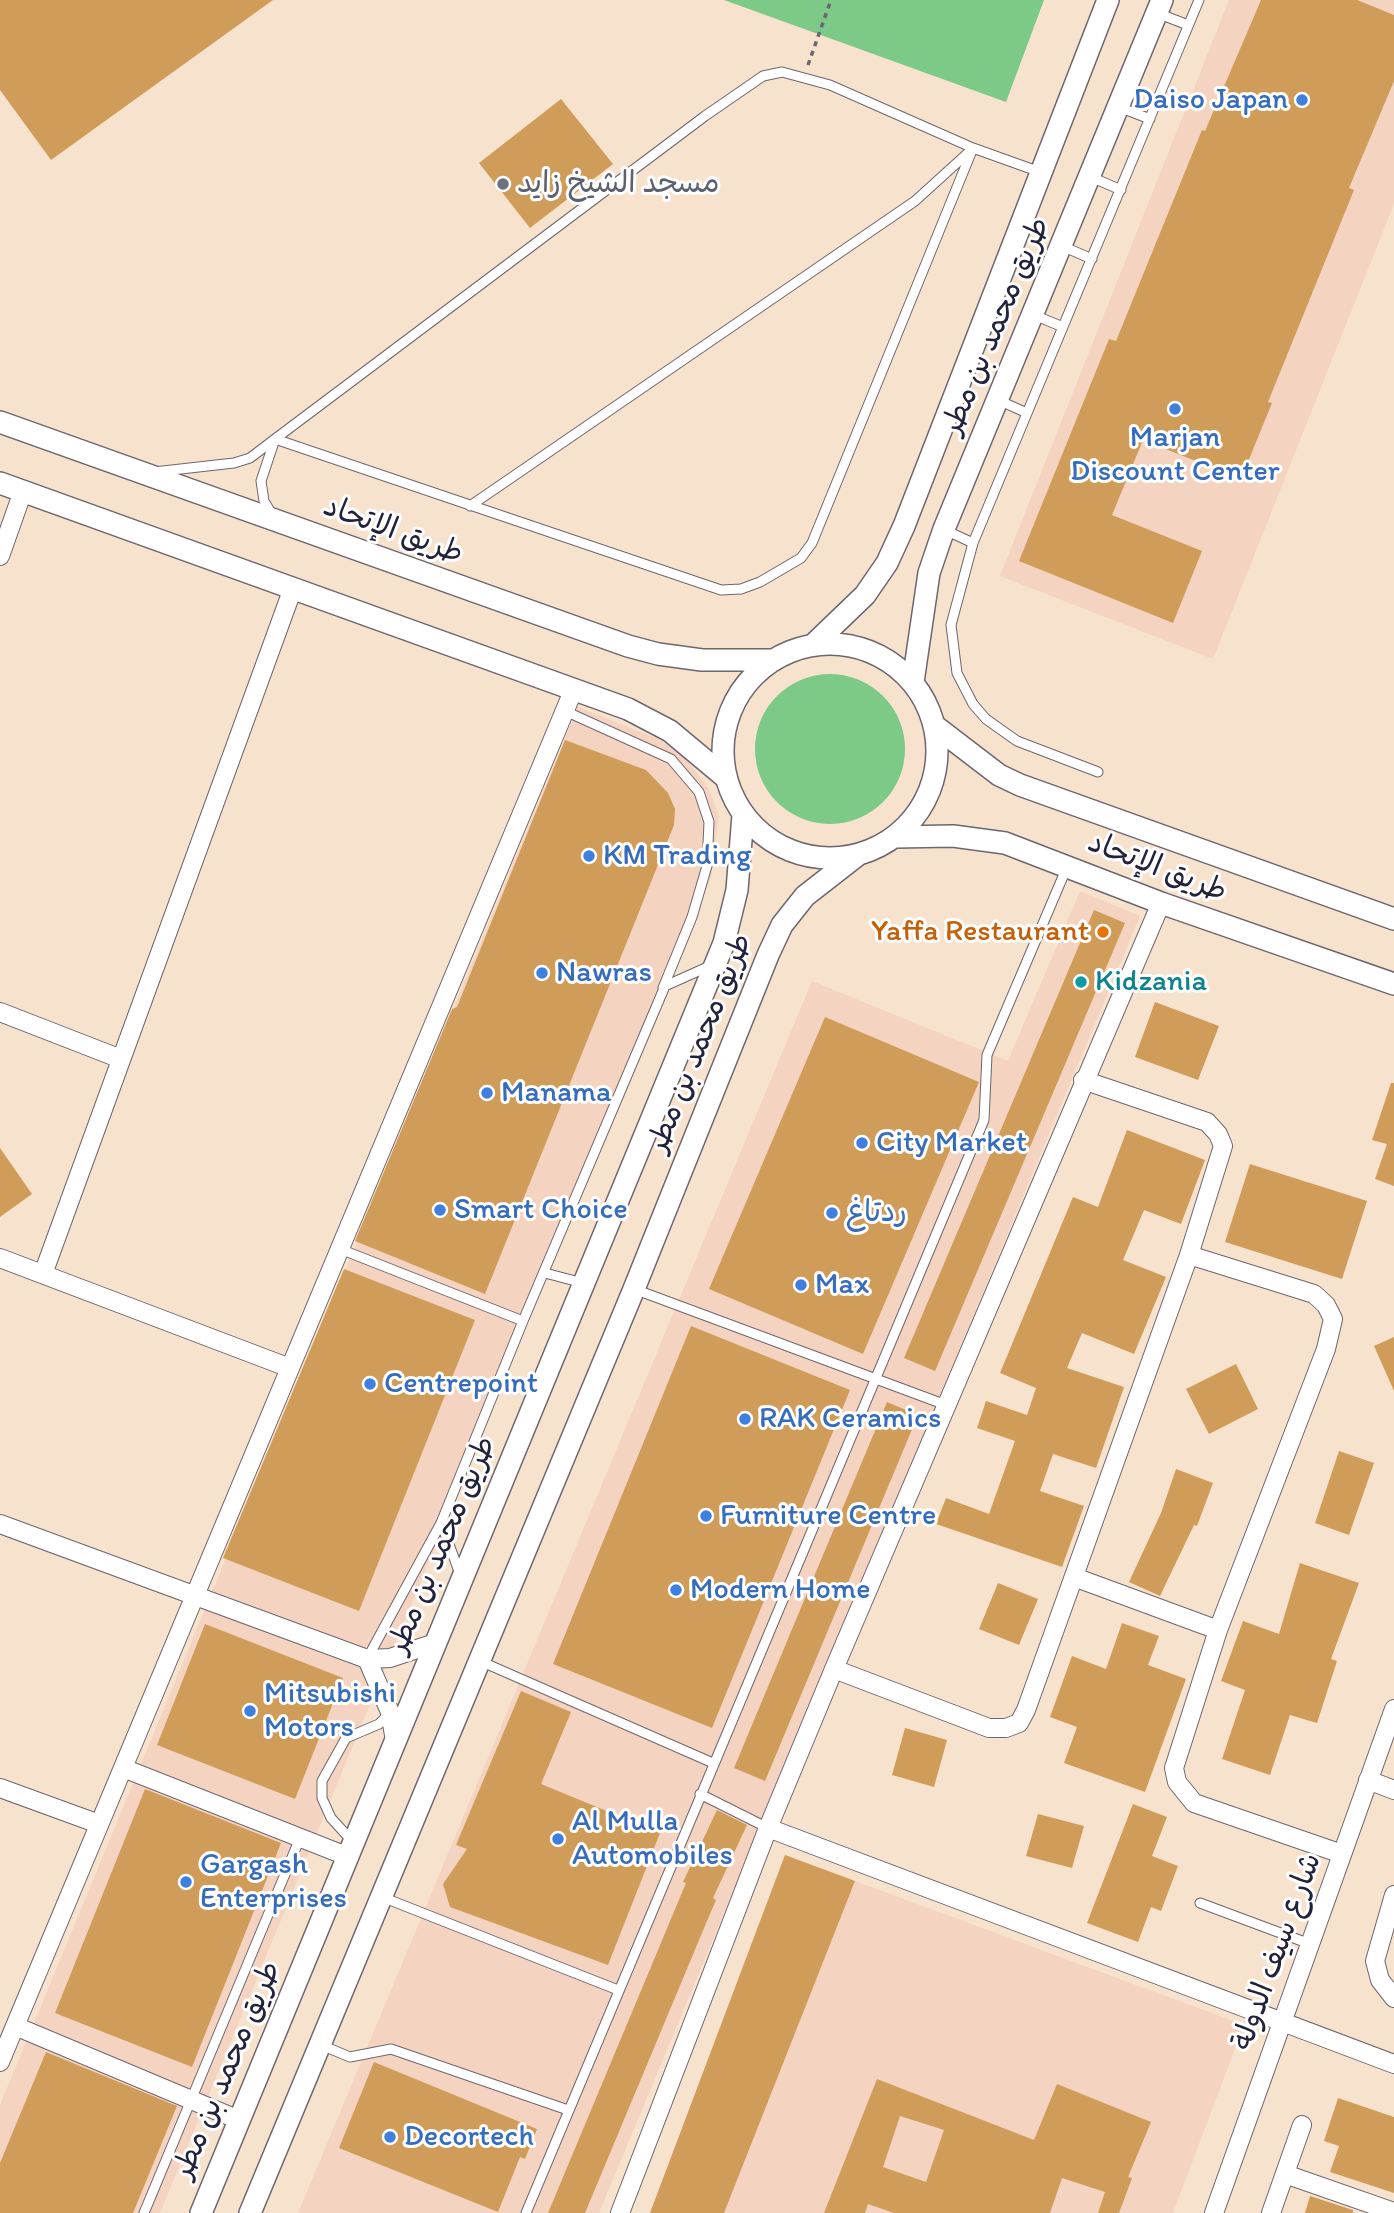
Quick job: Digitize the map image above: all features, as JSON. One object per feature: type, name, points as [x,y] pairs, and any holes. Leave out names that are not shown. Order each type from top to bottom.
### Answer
[{"type":"street","name":"طريق محمد بن مطر","points":[[814,645],[864,595],[887,564],[1108,0]]},
{"type":"street","name":"طريق محمد بن مطر","points":[[913,681],[929,573],[944,529],[1091,177],[1159,6]]},
{"type":"street","name":"طريق اﻹتحاد","points":[[0,422],[628,646],[688,659],[774,660]]},
{"type":"street","points":[[0,483],[628,709],[658,725],[725,778]]},
{"type":"street","points":[[0,556],[23,491]]},
{"type":"street","points":[[43,1274],[293,588]]},
{"type":"street","points":[[814,645],[857,647],[878,655],[913,681],[926,702],[935,726],[938,750],[935,775],[927,799],[913,820],[895,837],[859,854],[833,858],[807,856],[783,848],[761,834],[743,815],[725,778],[724,732],[730,711],[756,673],[774,660],[814,645]]},
{"type":"street","points":[[0,2062],[573,691]]},
{"type":"street","name":"طريق اﻹتحاد","points":[[935,726],[999,775],[1020,785],[1394,919]]},
{"type":"street","name":"طريق محمد بن مطر","points":[[201,2213],[717,963],[734,906],[743,815]]},
{"type":"street","name":"طريق اﻹتحاد","points":[[895,837],[953,836],[1006,843],[1161,903],[1394,984]]},
{"type":"street","name":"طريق محمد بن مطر","points":[[250,2213],[634,1289],[782,925],[805,896],[859,854]]},
{"type":"street","points":[[620,2213],[768,1828],[1083,1080],[1161,903]]},
{"type":"street","points":[[0,1012],[121,1059]]},
{"type":"street","points":[[834,1669],[989,1728],[1006,1728],[1019,1724],[1027,1710],[1189,1255],[1223,1146],[1218,1134],[1207,1122],[1083,1080]]},
{"type":"street","points":[[1189,1255],[1314,1294],[1326,1305],[1332,1319],[1326,1349],[1218,1630],[1174,1768],[1184,1794],[1194,1803],[1342,1854]]},
{"type":"street","points":[[0,1258],[290,1368]]},
{"type":"street","points":[[0,1524],[367,1659],[390,1658],[435,1643]]},
{"type":"street","points":[[1074,1577],[1218,1630]]},
{"type":"street","points":[[367,1659],[390,1712],[395,1741]]},
{"type":"street","name":"شارع سيف الدولة","points":[[1214,2213],[1394,1709]]},
{"type":"street","points":[[123,1768],[300,1838],[352,1851]]},
{"type":"street","points":[[1368,1780],[1394,1790]]},
{"type":"street","points":[[0,1788],[99,1824]]},
{"type":"street","points":[[768,1828],[1394,2064]]},
{"type":"street","points":[[1394,1895],[1375,1961],[1380,1980],[1394,1998]]},
{"type":"street","points":[[15,2026],[239,2120]]},
{"type":"street","points":[[1271,2213],[1302,2124]]},
{"type":"street","points":[[1285,2174],[1394,2212]]},
{"type":"lane","points":[[1098,772],[1009,736],[986,719],[964,688],[953,658],[951,625],[973,543],[1199,0]]},
{"type":"lane","points":[[1159,6],[1188,25]]},
{"type":"lane","points":[[145,474],[234,463],[250,458],[754,81],[772,73],[804,77],[830,85],[973,148],[1042,172]]},
{"type":"lane","points":[[1119,107],[1150,119]]},
{"type":"lane","points":[[470,506],[915,201],[973,148]]},
{"type":"lane","points":[[275,439],[722,590],[741,589],[783,571],[801,558],[812,543],[973,148]]},
{"type":"lane","points":[[1091,177],[1121,190]]},
{"type":"lane","points":[[1062,246],[1092,259]]},
{"type":"lane","points":[[1034,315],[1063,327]]},
{"type":"lane","points":[[998,400],[1027,413]]},
{"type":"lane","points":[[275,439],[261,481],[264,501],[276,520]]},
{"type":"lane","points":[[944,529],[973,543]]},
{"type":"lane","points":[[367,1659],[441,1523],[692,917],[707,866],[709,821],[699,792],[671,759],[565,711]]},
{"type":"lane","points":[[526,2213],[984,1120],[987,1055],[1068,866]]},
{"type":"lane","points":[[656,1005],[665,986],[717,963]]},
{"type":"lane","points":[[340,1249],[523,1321]]},
{"type":"lane","points":[[545,1273],[584,1283]]},
{"type":"lane","points":[[634,1289],[946,1405]]},
{"type":"lane","points":[[441,1523],[461,1579]]},
{"type":"lane","points":[[480,1661],[713,1763]]},
{"type":"lane","points":[[352,1851],[322,1798],[322,1781],[346,1738],[379,1724],[390,1712]]},
{"type":"lane","points":[[700,1794],[768,1828]]},
{"type":"lane","points":[[144,2213],[300,1838]]},
{"type":"lane","points":[[382,1897],[618,1990]]},
{"type":"lane","points":[[1200,1903],[1310,1944]]},
{"type":"lane","points":[[320,2045],[351,2057],[398,2050],[568,2110]]},
{"type":"path","points":[[804,77],[831,0]]},
{"type":"shaded area","points":[[1229,0],[1394,0],[1394,204],[1213,659],[1000,576]]},
{"type":"shaded area","points":[[578,707],[658,739],[685,758],[709,789],[719,816],[711,878],[160,2213],[0,2213],[0,2105]]},
{"type":"shaded area","points":[[1080,891],[1140,916],[599,2213],[298,2213],[812,981],[1008,1061]]},
{"type":"shaded area","points":[[785,1855],[1244,2025],[1173,2213],[650,2213]]},
{"type":"green space","points":[[724,0],[1044,0],[1006,102]]},
{"type":"green space","points":[[830,674],[859,680],[883,696],[899,720],[905,749],[899,778],[883,802],[859,818],[830,824],[801,818],[777,802],[761,778],[755,749],[761,720],[777,696],[801,680]]},
{"type":"building","points":[[0,0],[273,0],[51,160],[0,90]]},
{"type":"building","points":[[1261,0],[1357,0],[1394,15],[1394,81],[1349,188],[1354,190],[1268,402],[1272,403],[1241,479],[1143,440],[1112,515],[1202,551],[1173,623],[1019,561],[1109,339],[1116,341],[1202,130],[1205,131]]},
{"type":"building","points":[[561,99],[613,164],[530,228],[479,163]]},
{"type":"building","points":[[565,740],[646,770],[668,793],[675,809],[674,825],[485,1294],[355,1241],[452,1009],[457,1007]]},
{"type":"building","points":[[1094,910],[1125,923],[935,1371],[904,1358]]},
{"type":"building","points":[[1155,1002],[1219,1026],[1198,1080],[1135,1057]]},
{"type":"building","points":[[825,1017],[979,1082],[863,1354],[709,1289]]},
{"type":"building","points":[[1391,1083],[1394,1083],[1394,1186],[1375,1179],[1387,1144],[1372,1140]]},
{"type":"building","points":[[1127,1130],[1205,1160],[1181,1224],[1144,1210],[1123,1260],[1166,1277],[1134,1354],[1082,1333],[1067,1368],[1124,1387],[1096,1468],[1053,1454],[1040,1491],[1084,1506],[1062,1567],[936,1524],[946,1498],[989,1514],[1015,1441],[977,1428],[986,1401],[1027,1415],[1036,1388],[1000,1373],[1073,1197],[1098,1207]]},
{"type":"building","points":[[0,1148],[32,1194],[0,1217]]},
{"type":"building","points":[[1250,1164],[1367,1201],[1342,1279],[1225,1242]]},
{"type":"building","name":"Centrepoint","points":[[344,1269],[475,1320],[359,1611],[223,1558]]},
{"type":"building","points":[[691,1326],[850,1390],[712,1728],[553,1664]]},
{"type":"building","points":[[1394,1337],[1394,1391],[1374,1346]]},
{"type":"building","points":[[1236,1364],[1258,1409],[1209,1434],[1186,1389]]},
{"type":"building","points":[[887,1402],[918,1415],[765,1781],[734,1768]]},
{"type":"building","points":[[1339,1451],[1374,1463],[1349,1535],[1315,1523]]},
{"type":"building","points":[[1176,1469],[1213,1483],[1197,1526],[1194,1525],[1160,1596],[1129,1582],[1161,1513]]},
{"type":"building","points":[[1300,1563],[1359,1583],[1331,1659],[1337,1661],[1317,1723],[1290,1715],[1270,1775],[1222,1759],[1245,1690],[1221,1681],[1243,1621],[1279,1634]]},
{"type":"building","points":[[998,1583],[1038,1599],[1019,1645],[979,1629]]},
{"type":"building","points":[[1122,1623],[1159,1636],[1148,1665],[1186,1679],[1145,1792],[1064,1763],[1077,1727],[1050,1717],[1072,1656],[1106,1669]]},
{"type":"building","name":"Mitsubishi Motors","points":[[205,1624],[343,1678],[295,1799],[157,1745]]},
{"type":"building","points":[[521,1691],[571,1712],[541,1784],[660,1833],[608,1965],[450,1907],[443,1884],[467,1849],[456,1845]]},
{"type":"building","points":[[905,1728],[947,1740],[934,1787],[892,1775]]},
{"type":"building","name":"Gargash Enterprises","points":[[145,1789],[281,1843],[192,2067],[55,2013]]},
{"type":"building","points":[[1133,1804],[1167,1817],[1152,1856],[1178,1866],[1161,1911],[1151,1907],[1138,1942],[1087,1923]]},
{"type":"building","points":[[717,1810],[747,1825],[713,1898],[716,1900],[585,2213],[548,2213],[686,1883],[683,1882]]},
{"type":"building","points":[[1038,1814],[1084,1826],[1072,1868],[1026,1856]]},
{"type":"building","points":[[785,1855],[855,1881],[724,2213],[650,2213]]},
{"type":"building","points":[[46,2052],[177,2106],[133,2213],[0,2213],[0,2163]]},
{"type":"building","name":"Decortech","points":[[374,2062],[537,2129],[525,2159],[520,2157],[498,2212],[339,2148]]},
{"type":"building","points":[[877,2079],[1034,2140],[1057,2084],[1151,2122],[1128,2177],[1132,2178],[1119,2213],[1098,2213],[1105,2192],[1062,2178],[1050,2213],[894,2213],[868,2204],[865,2213],[824,2213]],"holes":[[[900,2116],[944,2130],[926,2182],[883,2167]]]},
{"type":"building","points":[[1338,2098],[1394,2117],[1394,2193],[1330,2172],[1339,2146],[1324,2141]]},
{"type":"building","points":[[1310,2196],[1353,2210],[1353,2213],[1305,2213]]},
{"type":"place","name":"Daiso Japan","points":[[1302,100]]},
{"type":"place","name":"مسجد الشيخ زايد","points":[[503,184]]},
{"type":"place","name":"Marjan Discount Center","points":[[1175,409]]},
{"type":"place","name":"KM Trading","points":[[589,856]]},
{"type":"place","name":"Yaffa Restaurant","points":[[1103,932]]},
{"type":"place","name":"Nawras","points":[[542,973]]},
{"type":"place","name":"Kidzania","points":[[1081,982]]},
{"type":"place","name":"Manama","points":[[487,1093]]},
{"type":"place","name":"City Market","points":[[862,1143]]},
{"type":"place","name":"Smart Choice","points":[[440,1210]]},
{"type":"place","name":"ردتاغ","points":[[832,1213]]},
{"type":"place","name":"Max","points":[[801,1285]]},
{"type":"place","name":"Centrepoint","points":[[370,1384]]},
{"type":"place","name":"RAK Ceramics","points":[[745,1419]]},
{"type":"place","name":"Furniture Centre","points":[[706,1516]]},
{"type":"place","name":"Modern Home","points":[[676,1590]]},
{"type":"place","name":"Mitsubishi Motors","points":[[250,1711]]},
{"type":"place","name":"Al Mulla Automobiles","points":[[558,1839]]},
{"type":"place","name":"Gargash Enterprises","points":[[186,1882]]},
{"type":"place","name":"Decortech","points":[[390,2137]]}]
